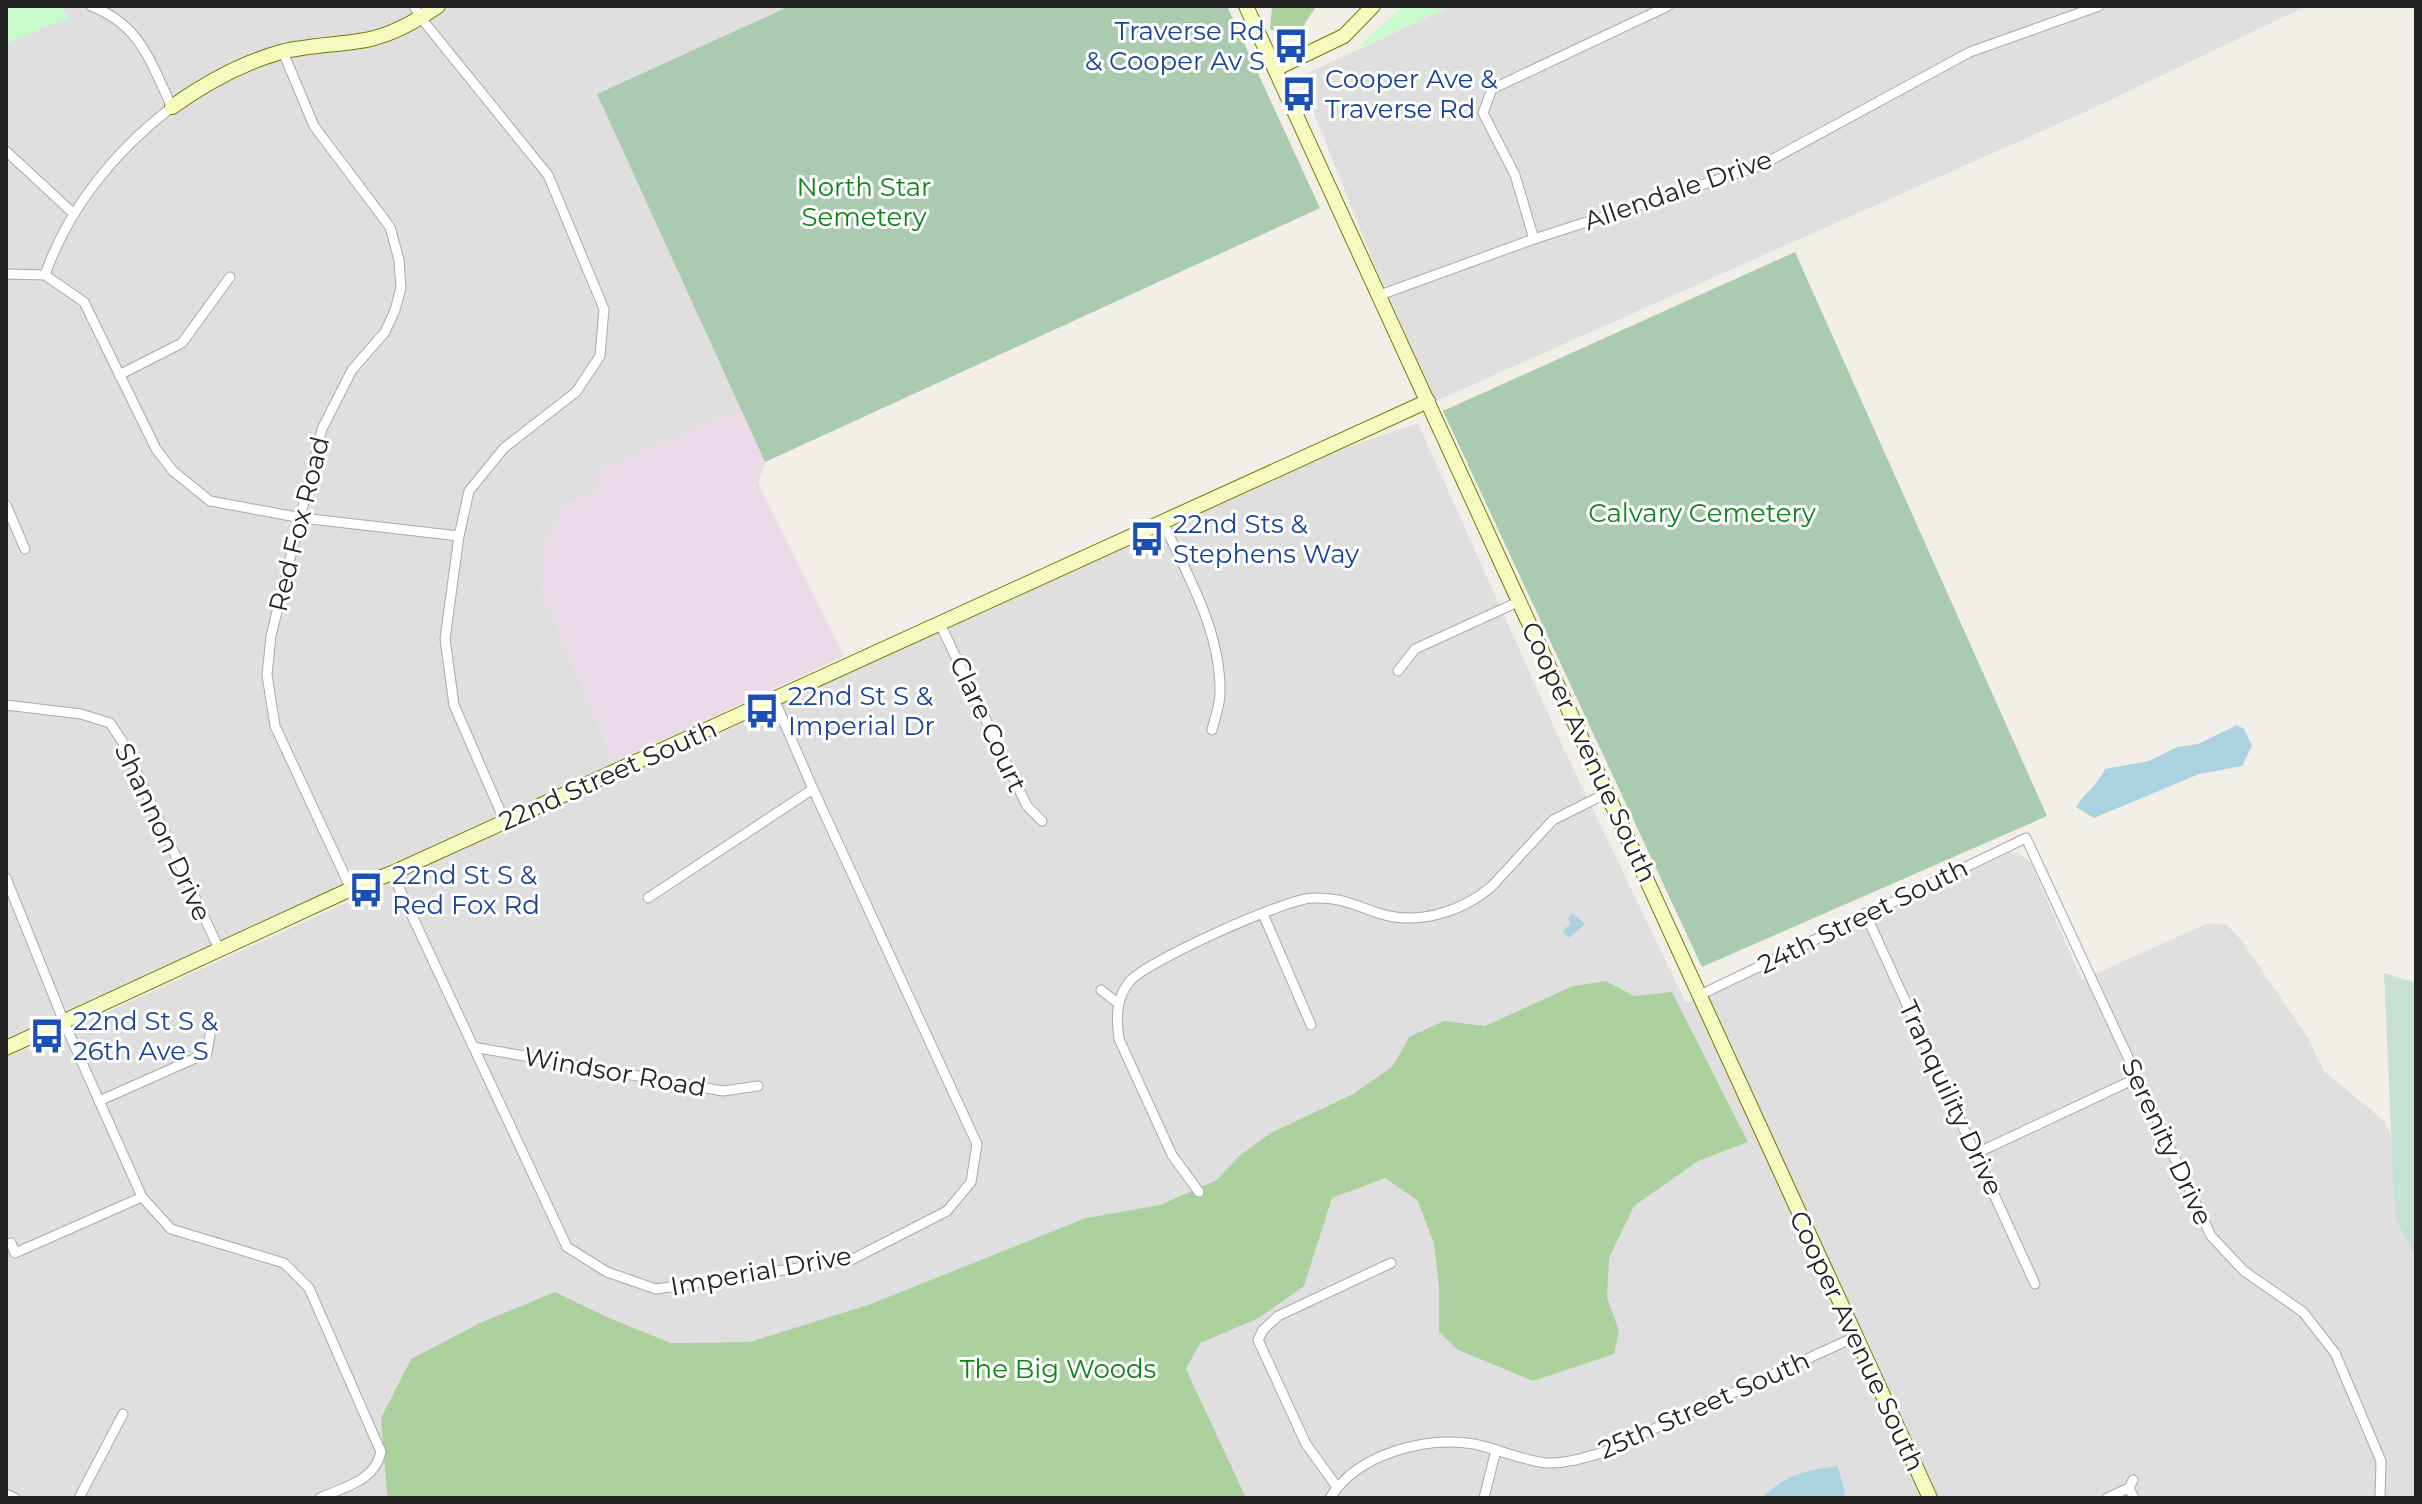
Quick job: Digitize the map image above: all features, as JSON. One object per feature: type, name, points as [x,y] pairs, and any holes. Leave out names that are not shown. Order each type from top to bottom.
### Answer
[{"type":"street","points":[[91,6],[113,14],[133,33],[172,107]]},
{"type":"street","points":[[113,14],[121,6]]},
{"type":"street","points":[[45,275],[58,240],[74,214],[122,151],[145,127],[197,89],[255,61],[283,52],[370,39],[417,12],[438,6]]},
{"type":"street","name":"Cooper Avenue South","points":[[1246,6],[1930,1498]]},
{"type":"street","points":[[1275,69],[1344,36],[1373,6]]},
{"type":"street","points":[[1534,239],[1515,175],[1483,113],[1492,89],[1668,6]]},
{"type":"street","name":"Allendale Drive","points":[[1380,295],[1534,239],[1760,166],[1970,52],[2099,6]]},
{"type":"street","points":[[417,12],[548,175],[604,309],[600,356],[576,392],[504,448],[469,491],[459,536],[445,639],[454,705],[505,822]]},
{"type":"street","name":"Red Fox Road","points":[[283,52],[314,126],[390,227],[399,260],[401,288],[385,332],[352,370],[322,429],[271,636],[267,675],[275,726],[351,889]]},
{"type":"street","points":[[6,151],[74,214]]},
{"type":"street","points":[[6,274],[45,275],[84,302],[156,449],[173,471],[210,501],[302,518],[459,536]]},
{"type":"street","points":[[119,375],[182,343],[230,277]]},
{"type":"street","name":"22nd Street South","points":[[6,1048],[1428,401]]},
{"type":"street","points":[[6,505],[25,549]]},
{"type":"street","points":[[1163,522],[1210,625],[1220,696],[1212,730]]},
{"type":"street","points":[[1398,671],[1415,649],[1520,601]]},
{"type":"street","name":"Clare Court","points":[[940,624],[1027,806],[1042,821]]},
{"type":"street","name":"Imperial Drive","points":[[392,873],[567,1247],[607,1272],[656,1289],[851,1260],[947,1211],[971,1182],[977,1144],[774,699]]},
{"type":"street","name":"Shannon Drive","points":[[6,705],[81,714],[110,723],[122,741],[220,951]]},
{"type":"street","points":[[648,898],[813,789]]},
{"type":"street","points":[[1199,1192],[1172,1155],[1123,1050],[1117,1020],[1119,1004],[1123,990],[1132,978],[1149,965],[1263,914],[1310,897],[1343,899],[1379,913],[1409,917],[1453,911],[1481,896],[1492,886],[1553,820],[1607,793]]},
{"type":"street","name":"24th Street South","points":[[1700,995],[2026,838]]},
{"type":"street","name":"Serenity Drive","points":[[2026,838],[2211,1236],[2244,1271],[2303,1312],[2335,1353],[2381,1461],[2380,1498]]},
{"type":"street","points":[[6,878],[64,1022],[142,1197],[171,1229],[284,1263],[309,1288],[381,1452],[378,1466],[368,1476],[320,1498]]},
{"type":"street","name":"Tranquility Drive","points":[[1865,913],[2035,1284]]},
{"type":"street","points":[[1263,914],[1311,1025]]},
{"type":"street","points":[[1101,990],[1119,1004]]},
{"type":"street","points":[[99,1101],[207,1053],[210,1035]]},
{"type":"street","name":"Windsor Road","points":[[473,1047],[723,1091],[758,1086]]},
{"type":"street","points":[[1977,1153],[2137,1078]]},
{"type":"street","points":[[11,1243],[15,1253],[142,1197]]},
{"type":"street","points":[[1337,1487],[1306,1444],[1258,1340],[1263,1330],[1278,1316],[1391,1263]]},
{"type":"street","name":"25th Street South","points":[[1330,1498],[1337,1487],[1369,1463],[1400,1449],[1431,1443],[1454,1442],[1547,1463],[1575,1461],[1601,1453],[1855,1337]]},
{"type":"street","points":[[79,1498],[123,1414]]},
{"type":"street","points":[[1484,1498],[1496,1450]]},
{"type":"street","points":[[2107,1498],[2132,1489]]},
{"type":"street","points":[[6,1494],[15,1498]]},
{"type":"shaded area","points":[[6,6],[790,6],[597,94],[741,409],[595,472],[602,490],[565,504],[541,589],[614,763],[6,1038]]},
{"type":"shaded area","points":[[1452,6],[2307,6],[2085,112],[1436,401],[1377,271],[1303,86],[1305,76],[1312,71]]},
{"type":"shaded area","points":[[741,409],[765,462],[758,483],[844,656],[614,763],[541,589],[544,547],[565,504],[601,490],[594,472]]},
{"type":"shaded area","points":[[1418,423],[1563,747],[1686,1003],[2011,852],[2019,853],[2031,863],[2082,980],[2208,923],[2227,925],[2242,941],[2308,1038],[2324,1071],[2384,1121],[2394,1143],[2416,1257],[2416,1498],[6,1498],[6,1058],[1339,450]]},
{"type":"green space","points":[[6,6],[59,6],[70,17],[6,44]]},
{"type":"green space","name":"North Star Semetery","points":[[790,6],[1227,6],[1320,208],[765,462],[597,94]]},
{"type":"green space","points":[[1272,6],[1317,6],[1291,38],[1270,29]]},
{"type":"green space","points":[[1403,6],[1452,6],[1355,50]]},
{"type":"green space","name":"Calvary Cemetery","points":[[1795,252],[2047,816],[1702,967],[1443,411]]},
{"type":"green space","points":[[2384,973],[2416,983],[2416,1259],[2395,1217]]},
{"type":"green space","name":"The Big Woods","points":[[1606,981],[1634,996],[1672,992],[1748,1142],[1698,1161],[1634,1206],[1609,1258],[1607,1297],[1619,1331],[1614,1354],[1533,1381],[1458,1350],[1439,1332],[1439,1287],[1434,1244],[1418,1201],[1385,1178],[1332,1198],[1304,1286],[1259,1318],[1200,1343],[1186,1369],[1246,1498],[389,1498],[387,1494],[381,1418],[411,1359],[480,1323],[555,1292],[671,1343],[750,1342],[871,1304],[1086,1218],[1160,1205],[1217,1180],[1239,1156],[1271,1133],[1353,1094],[1393,1066],[1409,1037],[1444,1021],[1485,1026],[1573,986]]},
{"type":"water","points":[[2237,725],[2244,729],[2252,746],[2242,766],[2199,774],[2094,818],[2076,807],[2105,769],[2149,761],[2177,747],[2198,744]]},
{"type":"water","points":[[1572,913],[1585,924],[1569,938],[1563,931],[1571,923],[1568,919]]},
{"type":"water","points":[[1838,1466],[1845,1494],[1842,1498],[1762,1498],[1797,1475]]},
{"type":"place","name":"Traverse Rd & Cooper Av S","points":[[1291,46]]},
{"type":"place","name":"Cooper Ave & Traverse Rd","points":[[1299,94]]},
{"type":"place","name":"22nd Sts & Stephens Way","points":[[1147,539]]},
{"type":"place","name":"22nd St S & Imperial Dr","points":[[762,711]]},
{"type":"place","name":"22nd St S & Red Fox Rd","points":[[366,890]]},
{"type":"place","name":"22nd St S & 26th Ave S","points":[[47,1036]]}]
